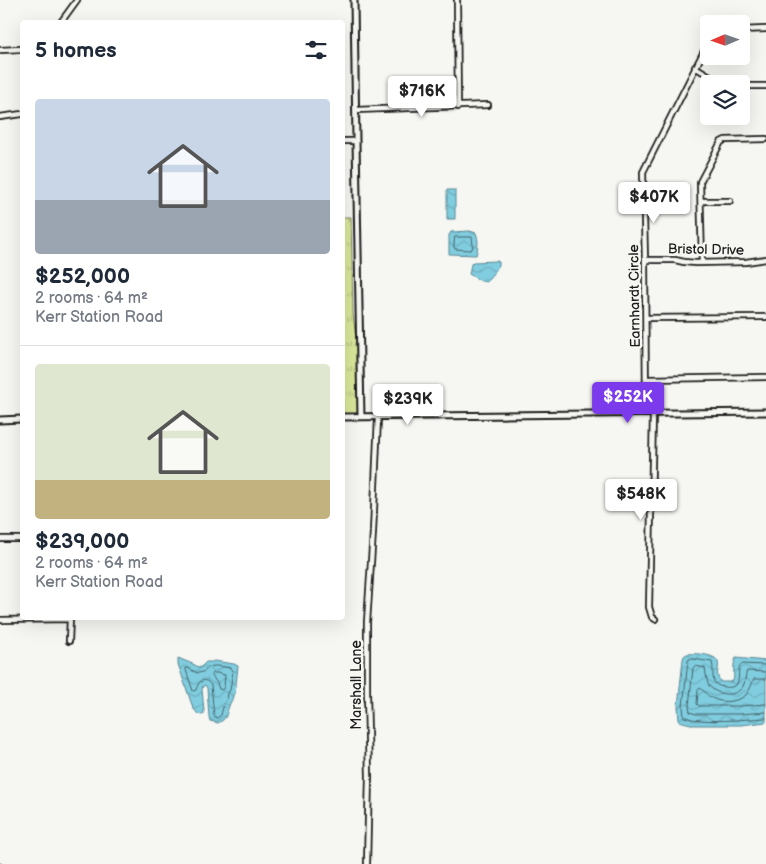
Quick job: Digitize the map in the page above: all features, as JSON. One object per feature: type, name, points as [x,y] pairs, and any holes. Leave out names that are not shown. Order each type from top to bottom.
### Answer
[{"type":"street","points":[[62,20],[77,0]]},
{"type":"street","points":[[354,0],[361,417]]},
{"type":"street","points":[[457,0],[458,107]]},
{"type":"street","points":[[750,30],[766,29]]},
{"type":"street","points":[[0,50],[20,49]]},
{"type":"street","name":"Earnhardt Circle","points":[[646,414],[643,172],[700,58]]},
{"type":"street","points":[[695,67],[708,75]]},
{"type":"street","points":[[750,86],[766,86]]},
{"type":"street","points":[[356,110],[488,105]]},
{"type":"street","points":[[0,117],[20,114]]},
{"type":"street","points":[[702,263],[701,180],[722,142],[725,140],[766,139]]},
{"type":"street","points":[[345,141],[356,141]]},
{"type":"street","points":[[701,202],[730,201]]},
{"type":"street","name":"Bristol Drive","points":[[645,260],[675,260],[702,263],[746,262],[766,259]]},
{"type":"street","points":[[646,318],[766,317]]},
{"type":"street","points":[[646,379],[766,377]]},
{"type":"street","points":[[345,417],[766,412]]},
{"type":"street","points":[[653,414],[649,607],[654,619]]},
{"type":"street","name":"Marshall Lane","points":[[367,864],[367,622],[378,417]]},
{"type":"street","points":[[0,420],[20,420]]},
{"type":"street","points":[[0,540],[20,539]]},
{"type":"street","points":[[0,620],[20,619]]},
{"type":"street","points":[[69,641],[70,620]]},
{"type":"green space","points":[[345,217],[351,217],[353,314],[360,372],[361,417],[345,417]]},
{"type":"water","points":[[447,190],[455,190],[455,219],[447,219]]},
{"type":"water","points":[[470,231],[476,233],[477,236],[476,255],[449,254],[449,235],[451,232]]},
{"type":"water","points":[[497,261],[499,265],[487,282],[481,281],[469,274],[473,262]]},
{"type":"water","points":[[687,654],[704,655],[716,659],[718,662],[718,676],[721,682],[733,681],[736,658],[766,661],[766,722],[741,725],[695,725],[679,721],[678,706],[683,659]]},
{"type":"water","points":[[178,658],[199,668],[206,662],[214,661],[238,666],[235,694],[223,720],[218,723],[210,721],[207,688],[205,685],[202,689],[204,714],[198,714],[193,708],[178,664]]}]
